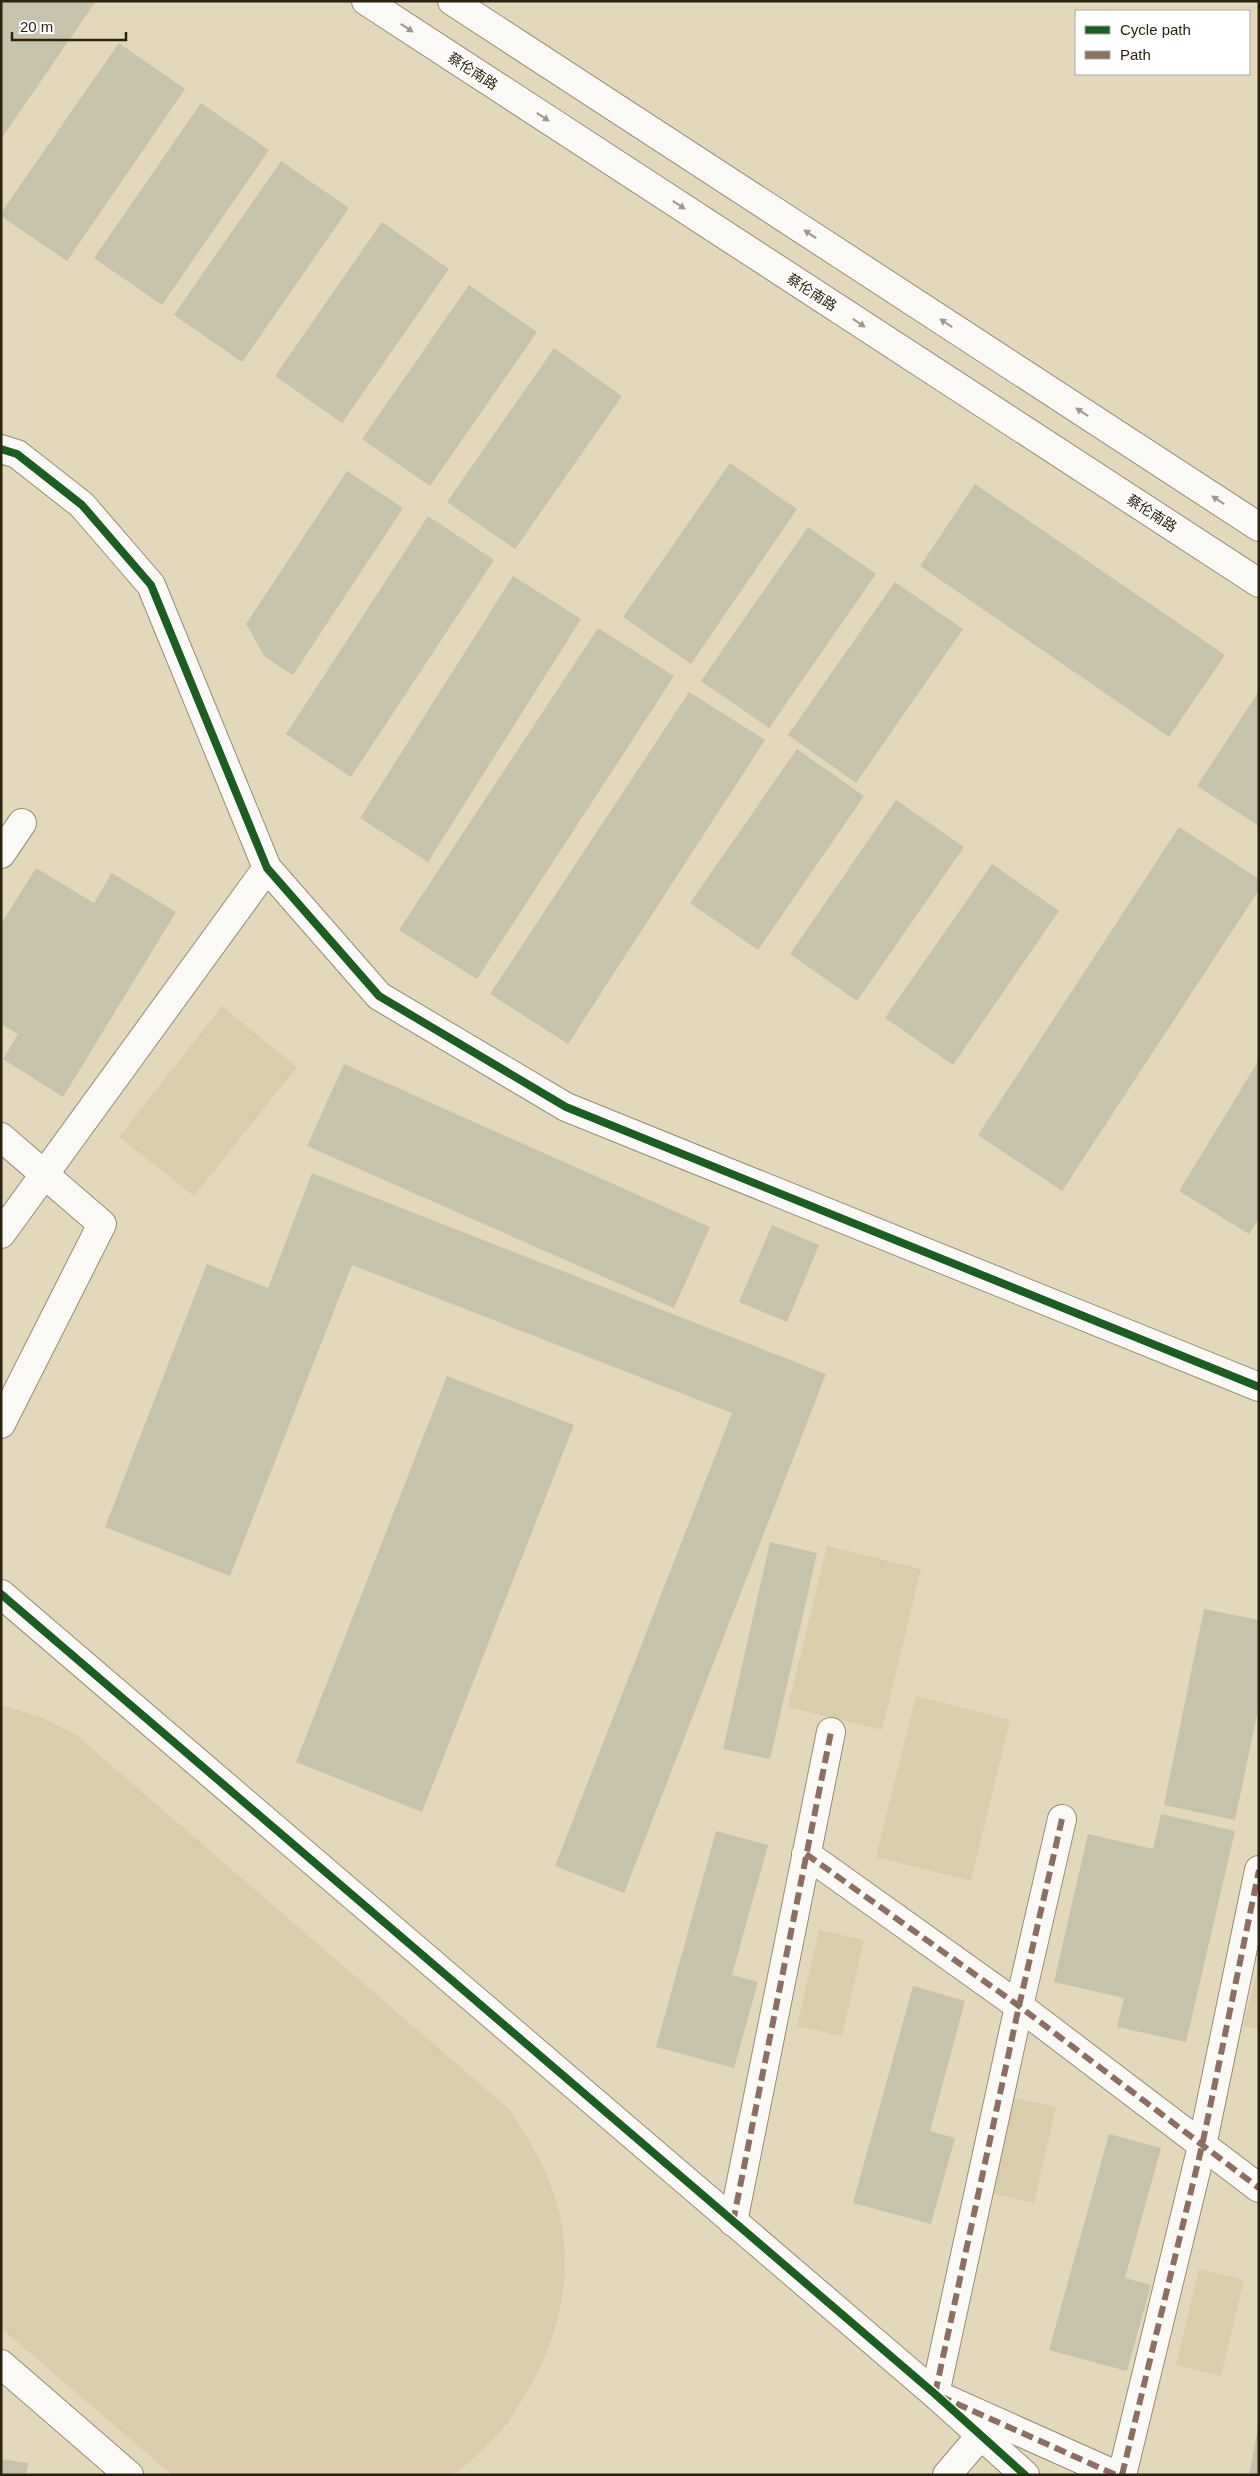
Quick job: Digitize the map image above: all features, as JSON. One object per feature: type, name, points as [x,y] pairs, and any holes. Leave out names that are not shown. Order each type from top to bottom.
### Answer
[{"type":"street","name":"蔡伦南路","points":[[366,1],[1259,583]]},
{"type":"street","points":[[452,1],[1259,527]]},
{"type":"street","points":[[1,449],[17,454],[82,505],[151,585],[267,868],[378,996],[566,1106],[1259,1387]]},
{"type":"street","points":[[1,854],[22,823]]},
{"type":"street","points":[[1,1234],[267,868]]},
{"type":"street","points":[[1,1137],[102,1224],[1,1424]]},
{"type":"street","points":[[1,1594],[935,2394],[1026,2475]]},
{"type":"street","points":[[733,2222],[832,1732]]},
{"type":"street","points":[[935,2394],[1019,2006],[1062,1819]]},
{"type":"street","points":[[806,1854],[1019,2006],[1259,2188]]},
{"type":"street","points":[[1122,2475],[1202,2146],[1259,1870]]},
{"type":"street","points":[[1,2364],[129,2475]]},
{"type":"street","points":[[935,2394],[1116,2475]]},
{"type":"street","points":[[947,2475],[981,2435]]},
{"type":"shaded area","points":[[222,1006],[297,1067],[194,1196],[119,1137]]},
{"type":"shaded area","points":[[827,1546],[921,1569],[882,1730],[788,1707]]},
{"type":"shaded area","points":[[916,1696],[1010,1720],[971,1881],[876,1857]]},
{"type":"shaded area","points":[[1,1705],[41,1717],[75,1734],[510,2110],[527,2137],[546,2173],[560,2215],[564,2247],[564,2278],[560,2308],[552,2338],[526,2395],[497,2435],[471,2461],[455,2473],[449,2475],[172,2475],[1,2328]]},
{"type":"shaded area","points":[[819,1930],[864,1940],[842,2036],[797,2026]]},
{"type":"shaded area","points":[[1259,1964],[1259,2029],[1243,2026]]},
{"type":"shaded area","points":[[1011,2097],[1056,2107],[1034,2203],[988,2193]]},
{"type":"shaded area","points":[[1199,2269],[1244,2280],[1221,2376],[1176,2365]]},
{"type":"building","points":[[1,1],[96,1],[1,139]]},
{"type":"building","points":[[119,43],[185,89],[67,261],[1,216],[1,213]]},
{"type":"building","points":[[201,103],[269,150],[162,305],[94,258]]},
{"type":"building","points":[[281,161],[349,208],[242,362],[174,315]]},
{"type":"building","points":[[382,222],[449,269],[342,423],[275,376]]},
{"type":"building","points":[[469,285],[537,332],[430,486],[362,439]]},
{"type":"building","points":[[554,348],[622,396],[515,549],[447,502]]},
{"type":"building","points":[[730,463],[797,509],[691,664],[623,617]]},
{"type":"building","points":[[347,471],[403,508],[293,675],[265,657],[246,624]]},
{"type":"building","points":[[975,484],[1225,655],[1169,737],[920,566]]},
{"type":"building","points":[[428,516],[494,560],[351,777],[286,734]]},
{"type":"building","points":[[808,527],[876,574],[769,728],[701,681]]},
{"type":"building","points":[[513,576],[581,619],[428,862],[360,818]]},
{"type":"building","points":[[895,582],[963,629],[856,783],[788,735]]},
{"type":"building","points":[[598,628],[674,676],[477,979],[399,930]]},
{"type":"building","points":[[1259,691],[1259,826],[1197,786]]},
{"type":"building","points":[[689,692],[765,740],[568,1044],[490,994]]},
{"type":"building","points":[[797,749],[864,796],[758,950],[690,903]]},
{"type":"building","points":[[896,800],[964,847],[857,1001],[790,954]]},
{"type":"building","points":[[1179,827],[1259,879],[1259,890],[1062,1191],[978,1135]]},
{"type":"building","points":[[992,864],[1059,911],[953,1065],[885,1018]]},
{"type":"building","points":[[36,868],[94,903],[112,873],[176,912],[63,1097],[3,1059],[18,1034],[1,1024],[1,924]]},
{"type":"building","points":[[1259,1060],[1259,1219],[1249,1234],[1179,1191]]},
{"type":"building","points":[[344,1064],[710,1227],[674,1308],[307,1146]]},
{"type":"building","points":[[312,1173],[826,1374],[624,1893],[555,1866],[732,1413],[352,1265],[230,1576],[105,1527],[207,1264],[268,1288]]},
{"type":"building","points":[[772,1225],[819,1245],[787,1322],[739,1302]]},
{"type":"building","points":[[447,1376],[574,1425],[422,1812],[296,1762]]},
{"type":"building","points":[[770,1542],[817,1553],[770,1759],[723,1749]]},
{"type":"building","points":[[1204,1609],[1259,1620],[1259,1705],[1235,1820],[1164,1805]]},
{"type":"building","points":[[1161,1814],[1235,1831],[1186,2042],[1117,2027],[1124,1998],[1054,1982],[1088,1834],[1153,1849]]},
{"type":"building","points":[[716,1831],[768,1845],[732,1975],[758,1982],[734,2068],[656,2047]]},
{"type":"building","points":[[913,1986],[965,2001],[930,2131],[955,2138],[931,2224],[853,2203]]},
{"type":"building","points":[[1109,2134],[1161,2148],[1125,2278],[1151,2285],[1127,2371],[1049,2350]]},
{"type":"building","points":[[1258,2428],[1259,2475],[1249,2475]]},
{"type":"building","points":[[1,2459],[28,2463],[26,2475],[1,2475]]},
{"type":"marked path","points":[[733,2222],[831,1732]]},
{"type":"marked path","points":[[1062,1819],[1019,2006],[935,2394],[1116,2475]]},
{"type":"marked path","points":[[806,1854],[1019,2006],[1259,2188]]},
{"type":"marked path","points":[[1122,2475],[1202,2146],[1259,1870]]},
{"type":"cycle path","points":[[1,449],[17,454],[82,505],[151,585],[267,868],[379,996],[566,1107],[1259,1387]]},
{"type":"cycle path","points":[[1,1594],[935,2394],[1025,2475]]}]
